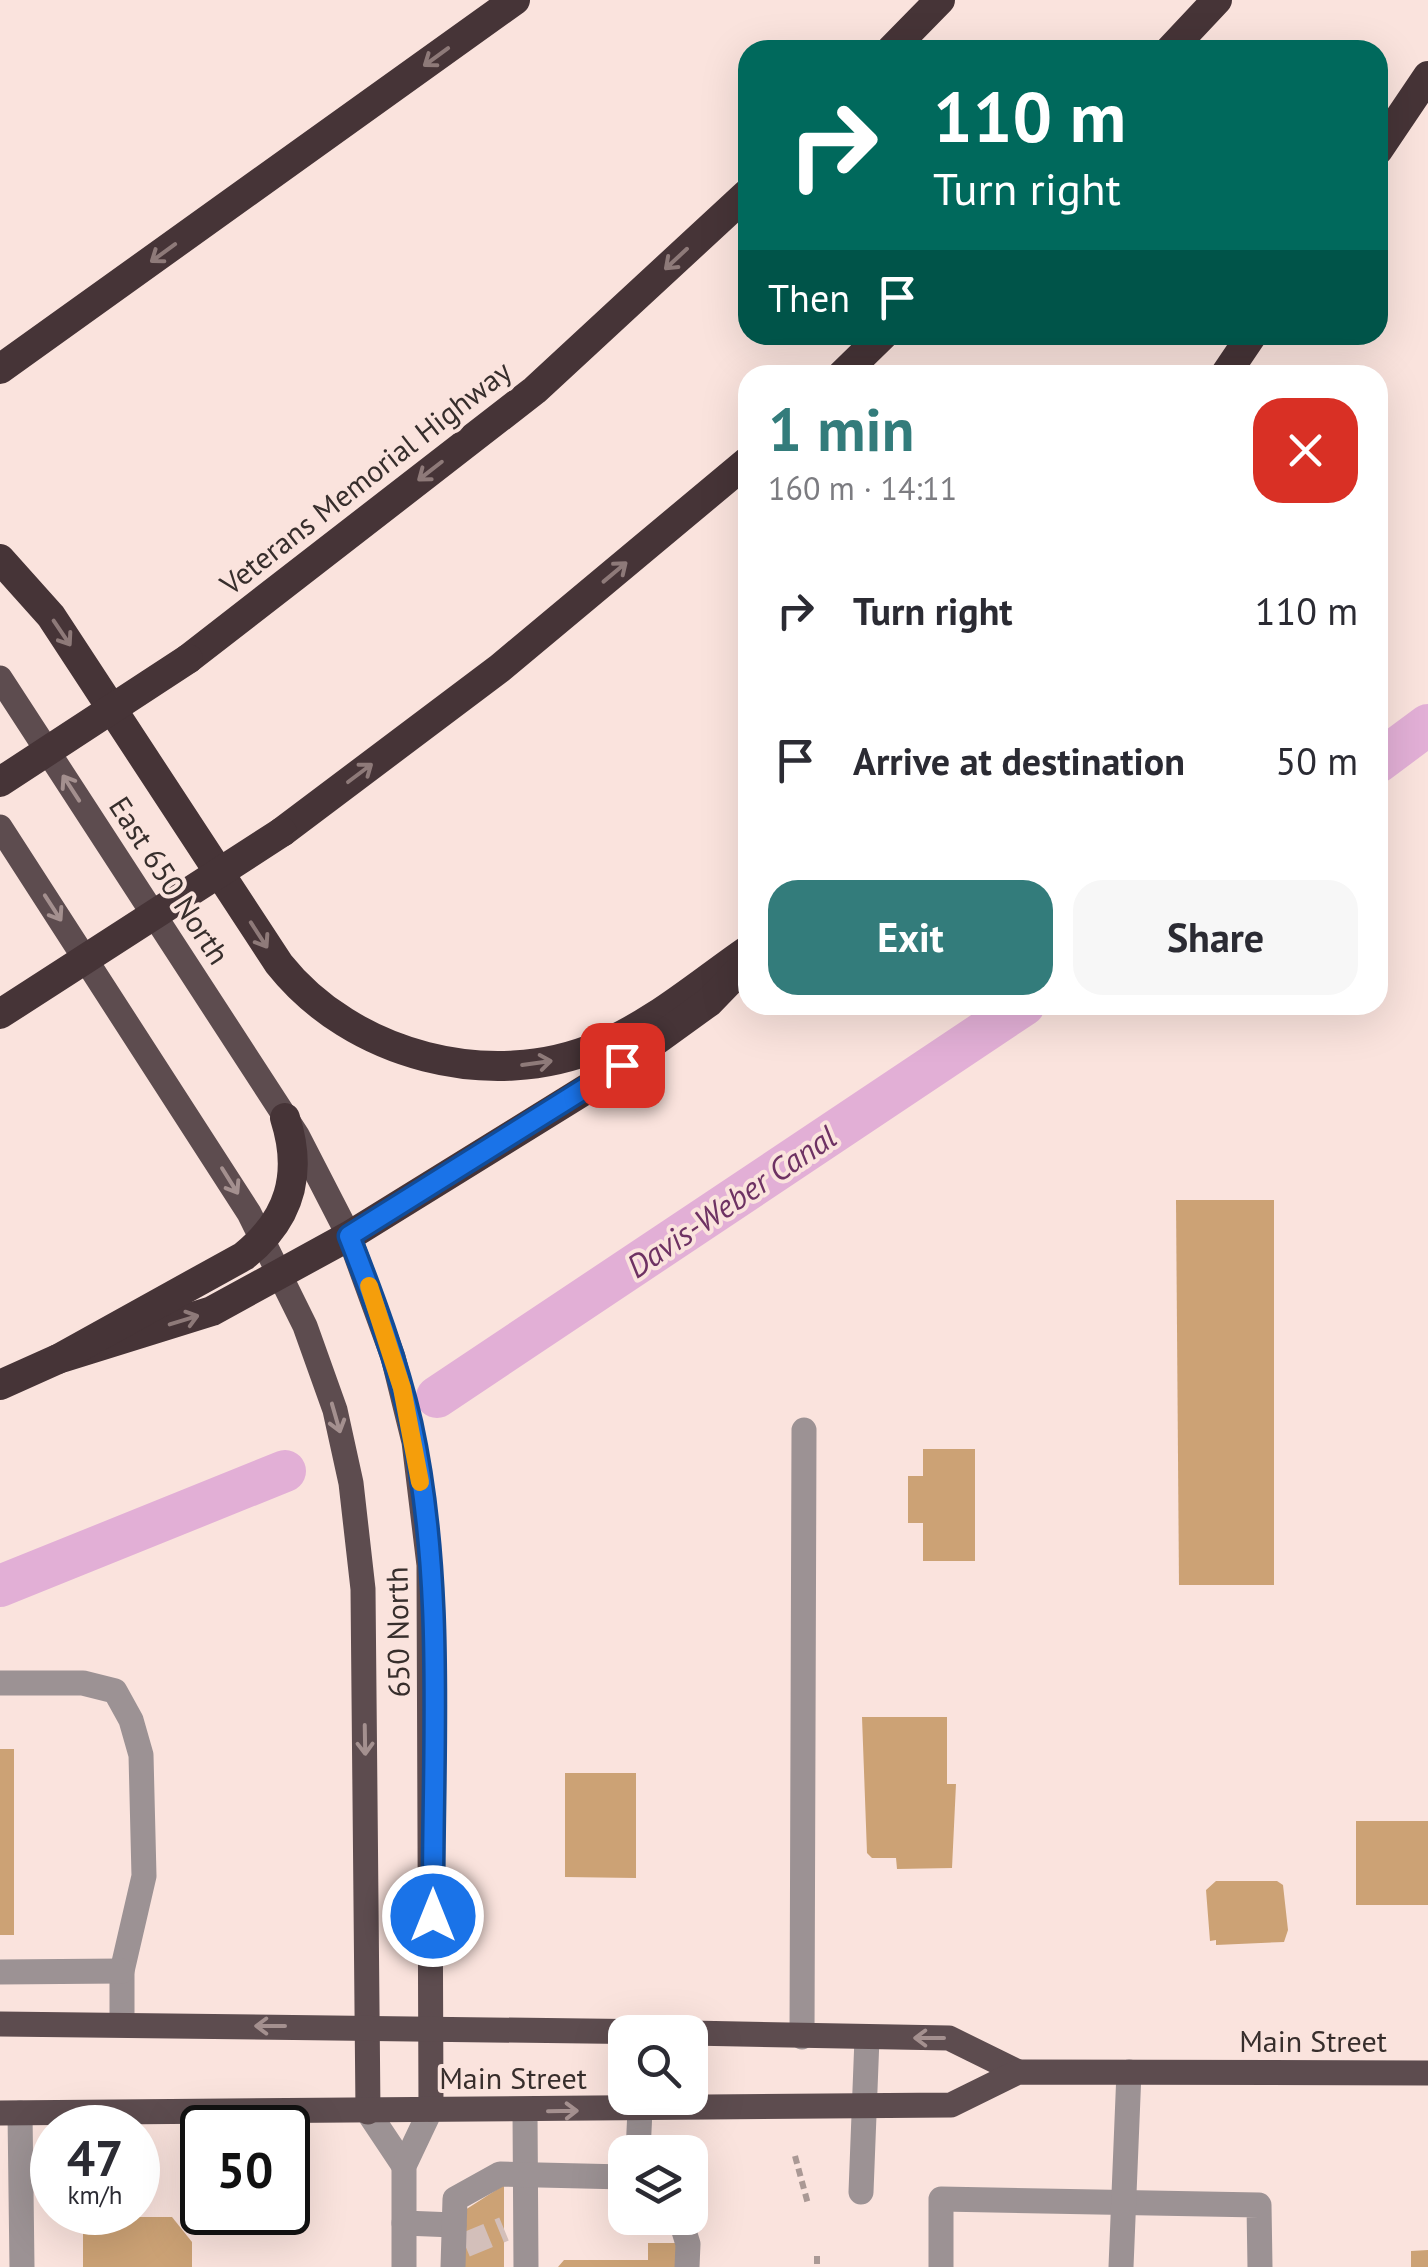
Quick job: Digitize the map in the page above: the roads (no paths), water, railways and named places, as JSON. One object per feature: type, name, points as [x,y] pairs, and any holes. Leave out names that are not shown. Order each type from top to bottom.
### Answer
[{"type":"highway","points":[[0,369],[515,0]]},
{"type":"highway","points":[[901,40],[940,0]]},
{"type":"highway","points":[[1179,40],[1217,0]]},
{"type":"highway","points":[[1388,135],[1428,76]]},
{"type":"highway","name":"Veterans Memorial Highway","points":[[0,782],[188,659],[534,390],[738,202]]},
{"type":"highway","points":[[0,342],[58,328]]},
{"type":"highway","points":[[852,365],[873,345]]},
{"type":"highway","points":[[0,1014],[282,832],[500,668],[738,469]]},
{"type":"highway","points":[[0,558],[51,616],[278,964],[314,1000],[370,1037],[411,1053],[456,1063],[553,1061],[597,1048],[630,1031],[738,957]]},
{"type":"highway","points":[[58,1359],[212,1311],[349,1236],[601,1080],[709,1002],[738,972]]},
{"type":"highway","points":[[0,1385],[58,1359],[236,1260],[264,1240],[278,1222],[291,1193],[294,1149],[285,1118]]},
{"type":"main road","name":"East 650 North","points":[[0,678],[285,1118]]},
{"type":"main road","name":"650 North","points":[[0,827],[206,1143],[264,1240],[305,1326],[347,1458],[361,1555],[368,2112]]},
{"type":"main road","name":"650 North","points":[[285,1118],[349,1236],[402,1388],[426,1521],[432,1670],[431,2110]]},
{"type":"main road","name":"Main Street","points":[[0,2024],[608,2031]]},
{"type":"main road","name":"Main Street","points":[[708,2034],[950,2038],[1018,2072]]},
{"type":"main road","name":"Main Street","points":[[708,2109],[951,2105],[1018,2072],[1428,2073]]},
{"type":"main road","name":"Main Street","points":[[310,2116],[431,2110],[608,2111]]},
{"type":"main road","name":"Main Street","points":[[10,2113],[180,2119]]},
{"type":"street","points":[[802,2037],[804,1430]]},
{"type":"street","points":[[0,1682],[83,1683],[115,1691],[131,1720],[141,1756],[144,1876],[122,1972],[122,2024]]},
{"type":"street","points":[[0,1972],[122,1972]]},
{"type":"street","points":[[860,2192],[867,2106],[867,2038]]},
{"type":"street","points":[[1121,2267],[1129,2072]]},
{"type":"street","name":"650 North","points":[[404,2267],[404,2166],[431,2110]]},
{"type":"street","points":[[368,2112],[404,2166]]},
{"type":"street","points":[[525,2112],[526,2176],[515,2225],[526,2267]]},
{"type":"street","points":[[10,2113],[22,2267]]},
{"type":"street","points":[[404,2222],[456,2246],[455,2198],[500,2174],[608,2177]]},
{"type":"street","points":[[942,2267],[942,2198],[1259,2205],[1260,2267]]},
{"type":"street","points":[[685,2235],[688,2267]]},
{"type":"waterway","name":"Davis-Weber Canal","points":[[1388,755],[1428,725]]},
{"type":"waterway","name":"Davis-Weber Canal","points":[[437,1397],[1009,1015]]},
{"type":"waterway","name":"Davis-Weber Canal","points":[[0,1586],[285,1471]]},
{"type":"tunnel","points":[[465,2245],[504,2229]]}]
